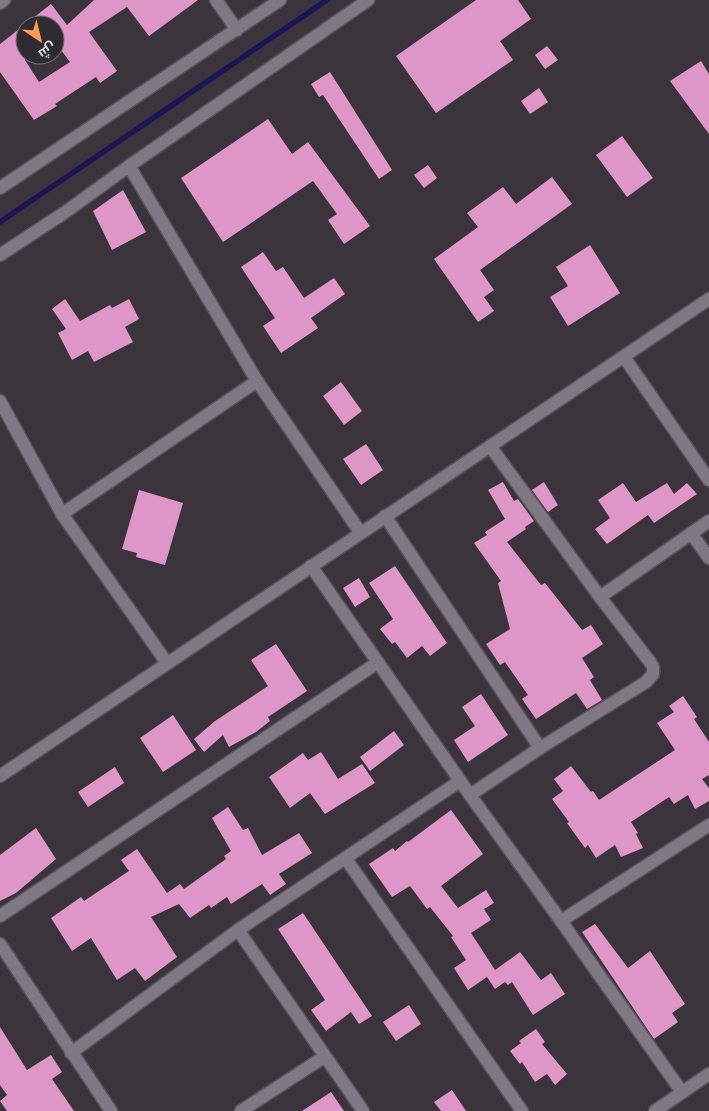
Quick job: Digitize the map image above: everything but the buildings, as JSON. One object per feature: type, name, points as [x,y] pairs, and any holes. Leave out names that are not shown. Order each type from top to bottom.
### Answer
[{"type":"street","points":[[0,3],[4,0]]},
{"type":"street","points":[[216,0],[237,30]]},
{"type":"street","points":[[0,188],[280,0]]},
{"type":"street","points":[[0,256],[368,0]]},
{"type":"street","points":[[129,166],[257,381],[360,532]]},
{"type":"street","points":[[0,776],[709,299]]},
{"type":"street","points":[[624,357],[709,480]]},
{"type":"street","points":[[62,514],[257,381]]},
{"type":"street","points":[[0,401],[62,514],[167,663]]},
{"type":"street","points":[[470,795],[540,748],[646,682],[653,674],[653,667],[650,662],[490,446]]},
{"type":"street","points":[[385,516],[540,748]]},
{"type":"street","points":[[600,596],[709,521]]},
{"type":"street","points":[[691,533],[709,558]]},
{"type":"street","points":[[311,566],[460,781],[682,1092]]},
{"type":"street","points":[[0,916],[378,663]]},
{"type":"street","points":[[71,1053],[238,930],[460,781]]},
{"type":"street","points":[[561,921],[709,825]]},
{"type":"street","points":[[346,859],[522,1111]]},
{"type":"street","points":[[238,930],[362,1111]]},
{"type":"street","points":[[0,944],[111,1111]]},
{"type":"street","points":[[241,1111],[324,1057]]},
{"type":"street","points":[[655,1111],[709,1074]]},
{"type":"waterway","points":[[0,222],[327,0]]}]
